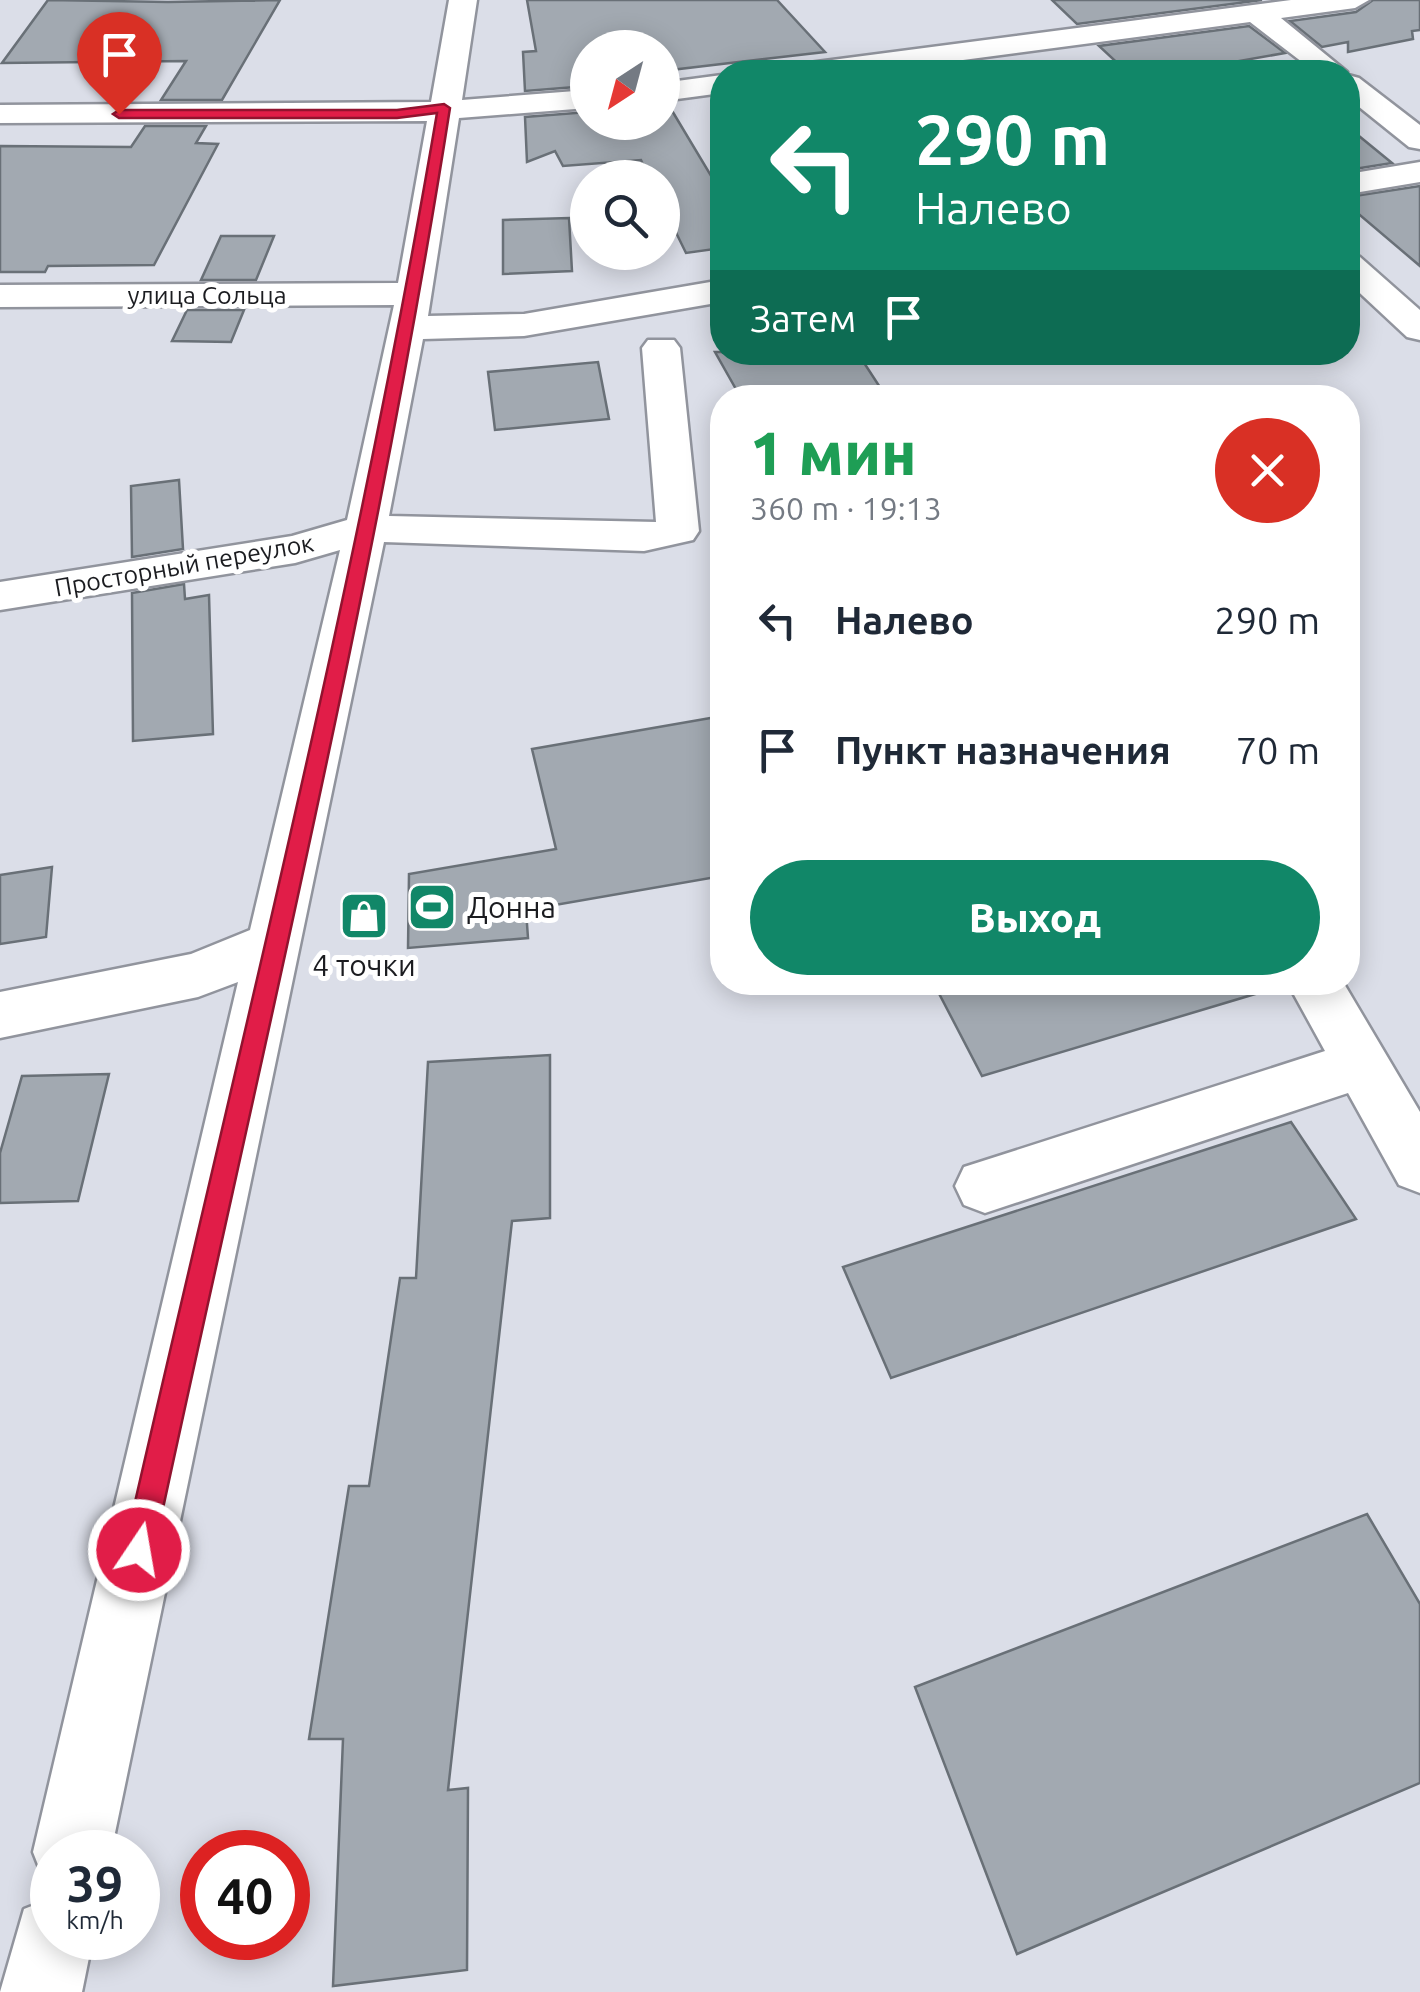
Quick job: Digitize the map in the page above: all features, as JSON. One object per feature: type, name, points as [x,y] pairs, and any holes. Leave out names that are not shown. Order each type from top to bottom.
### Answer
[{"type":"street","points":[[77,1830],[366,528],[410,311],[463,0]]},
{"type":"street","points":[[900,60],[1355,0]]},
{"type":"street","points":[[1256,13],[1317,60]]},
{"type":"street","points":[[680,90],[710,86]]},
{"type":"street","points":[[1360,93],[1420,140]]},
{"type":"street","points":[[0,114],[397,114],[570,100]]},
{"type":"street","points":[[1360,182],[1420,172]]},
{"type":"street","points":[[1360,275],[1420,328]]},
{"type":"street","name":"улица Сольца","points":[[0,296],[410,311],[524,325],[710,293]]},
{"type":"street","name":"Просторный переулок","points":[[0,596],[295,550],[366,528],[644,538],[678,531],[661,348]]},
{"type":"street","points":[[0,1014],[198,975],[272,944]]},
{"type":"street","points":[[1321,995],[1420,1166]]},
{"type":"street","points":[[984,1186],[1360,1064]]},
{"type":"building","points":[[48,0],[280,0],[222,100],[161,100],[186,61],[2,63]]},
{"type":"building","points":[[527,0],[777,0],[825,52],[756,60],[710,60],[710,65],[680,69],[680,30],[570,30],[570,87],[525,91],[523,52],[536,51]]},
{"type":"building","points":[[1052,0],[1262,0],[1077,24]]},
{"type":"building","points":[[1373,0],[1420,0],[1420,30],[1412,31],[1413,39],[1348,52],[1348,42],[1322,47],[1290,21],[1356,12]]},
{"type":"building","points":[[1249,26],[1285,53],[1245,60],[1114,60],[1099,46]]},
{"type":"building","points":[[570,113],[570,140],[680,140],[680,124],[710,174],[710,250],[686,253],[680,241],[680,160],[570,160],[570,165],[563,166],[555,151],[527,162],[525,117]]},
{"type":"building","points":[[145,126],[206,126],[196,143],[218,144],[154,265],[48,266],[45,272],[0,272],[0,146],[131,147]]},
{"type":"building","points":[[1360,137],[1392,163],[1360,168]]},
{"type":"building","points":[[1420,186],[1420,266],[1360,215],[1360,195]]},
{"type":"building","points":[[569,218],[572,271],[503,274],[503,220]]},
{"type":"building","points":[[221,236],[274,236],[256,280],[201,280]]},
{"type":"building","points":[[187,310],[244,310],[231,342],[172,341]]},
{"type":"building","points":[[598,362],[609,419],[495,430],[488,372]]},
{"type":"building","points":[[722,365],[865,365],[879,385],[734,385]]},
{"type":"building","points":[[179,480],[183,549],[132,557],[131,486]]},
{"type":"building","points":[[184,584],[185,599],[209,595],[213,734],[133,741],[132,593]]},
{"type":"building","points":[[710,718],[710,878],[526,910],[528,938],[408,948],[409,874],[556,849],[532,749]]},
{"type":"building","points":[[52,867],[46,937],[0,944],[0,875]]},
{"type":"building","points":[[940,995],[1252,995],[982,1076]]},
{"type":"building","points":[[550,1055],[550,1218],[512,1221],[448,1790],[468,1788],[467,1970],[333,1986],[343,1739],[309,1739],[349,1486],[369,1486],[400,1278],[416,1278],[428,1062]]},
{"type":"building","points":[[109,1074],[78,1201],[0,1203],[0,1153],[22,1076]]},
{"type":"building","points":[[1291,1122],[1356,1219],[891,1378],[843,1267]]},
{"type":"building","points":[[1367,1514],[1420,1604],[1420,1783],[1017,1954],[915,1687]]},
{"type":"place","name":"Донна","points":[[432,907]]},
{"type":"place","name":"4 точки","points":[[364,916]]},
{"type":"route","points":[[119,114],[397,114],[444,108],[414,294],[366,528],[139,1550]]}]
